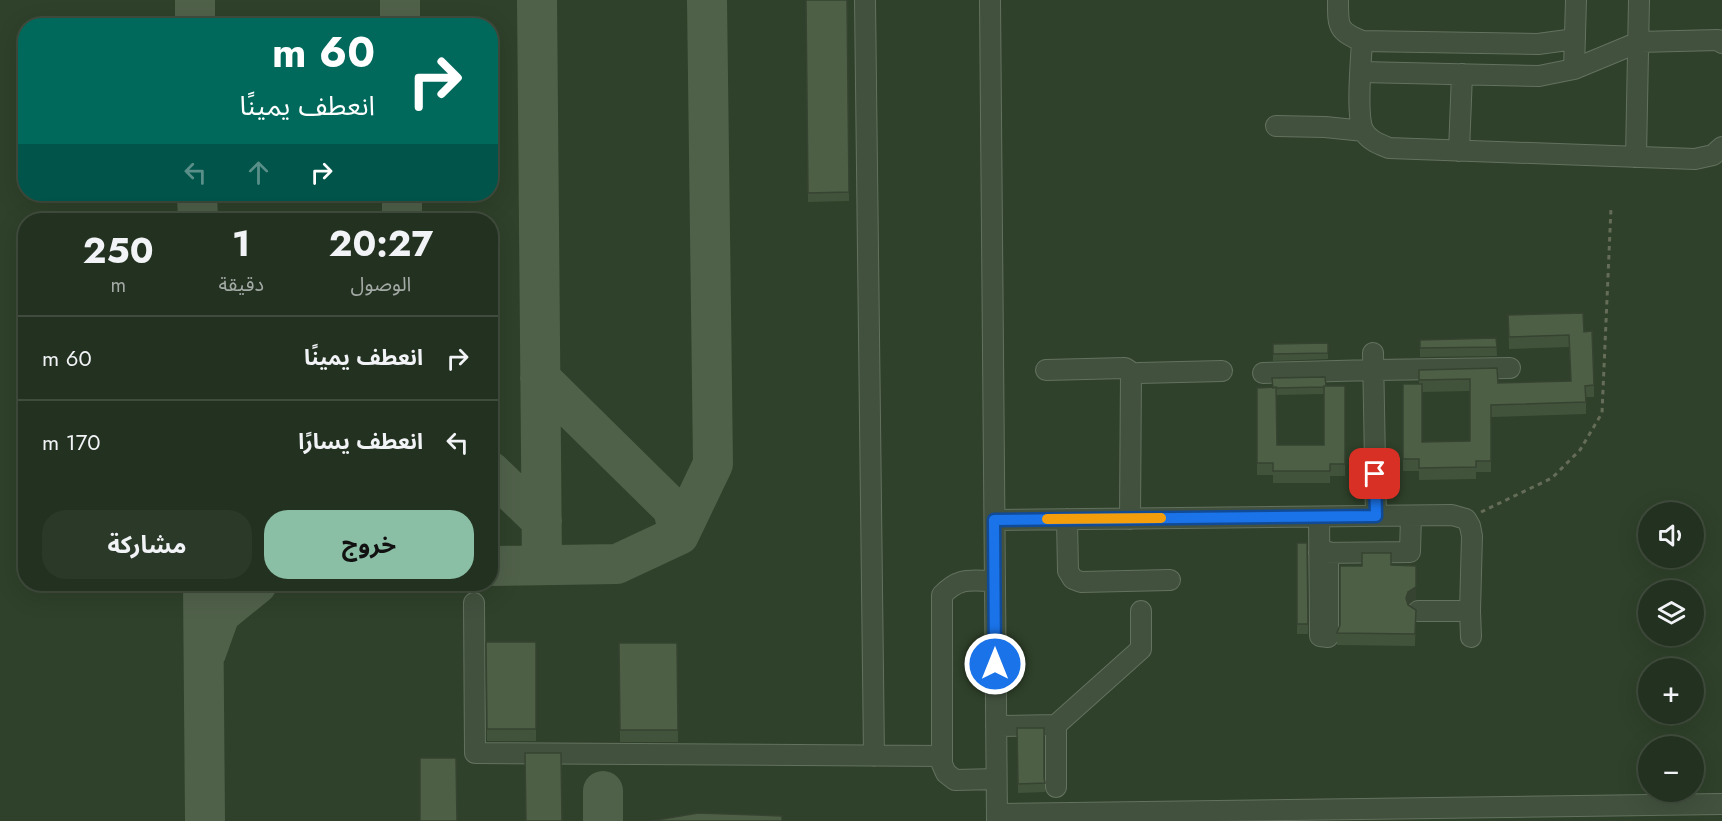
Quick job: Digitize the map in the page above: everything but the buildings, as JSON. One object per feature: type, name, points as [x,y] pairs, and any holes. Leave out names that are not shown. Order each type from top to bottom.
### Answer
[{"type":"street","points":[[865,0],[874,756]]},
{"type":"street","points":[[990,0],[997,818],[1722,804]]},
{"type":"street","points":[[1338,0],[1338,23],[1347,35],[1362,41],[1538,44],[1575,39]]},
{"type":"street","points":[[1574,69],[1576,0]]},
{"type":"street","points":[[1636,157],[1639,0]]},
{"type":"street","points":[[1361,72],[1539,76],[1574,69],[1639,42],[1718,40],[1722,44]]},
{"type":"street","points":[[1362,41],[1359,114],[1364,131],[1375,143],[1389,148],[1695,159],[1713,155],[1722,147]]},
{"type":"street","points":[[1459,151],[1462,74]]},
{"type":"street","points":[[1276,126],[1364,131]]},
{"type":"street","points":[[1373,361],[1376,516]]},
{"type":"street","points":[[1263,373],[1373,361],[1510,368]]},
{"type":"street","points":[[1046,370],[1125,368],[1131,372],[1130,519]]},
{"type":"street","points":[[1131,376],[1139,373],[1222,371]]},
{"type":"street","points":[[994,520],[1452,515],[1466,519],[1472,536],[1471,638]]},
{"type":"street","points":[[1319,517],[1324,553],[1410,552],[1411,516]]},
{"type":"street","points":[[1067,519],[1068,571],[1073,579],[1081,582],[1170,580]]},
{"type":"street","points":[[995,581],[960,581],[942,595],[942,764],[945,773],[955,780],[996,779]]},
{"type":"street","points":[[474,603],[475,753],[942,756]]},
{"type":"street","points":[[996,726],[1056,725],[1142,649],[1142,611]]},
{"type":"street","points":[[1418,611],[1470,611]]},
{"type":"street","points":[[1056,725],[1056,787]]},
{"type":"path","points":[[1466,519],[1552,478],[1580,450],[1602,413],[1611,208]]},
{"type":"taxiway","points":[[195,0],[195,18]]},
{"type":"taxiway","points":[[400,0],[400,18]]},
{"type":"taxiway","points":[[537,0],[542,565]]},
{"type":"taxiway","points":[[498,566],[617,564],[679,535],[713,464],[707,0]]},
{"type":"taxiway","points":[[197,201],[198,213]]},
{"type":"taxiway","points":[[402,201],[402,213]]},
{"type":"taxiway","points":[[540,378],[673,509],[679,535]]},
{"type":"taxiway","points":[[498,479],[542,521]]},
{"type":"taxiway","points":[[203,591],[205,821]]},
{"type":"taxiway","points":[[206,653],[220,614],[248,591]]},
{"type":"taxiway","points":[[603,791],[603,821]]},
{"type":"slow traffic","points":[[1047,519],[1161,518]]},
{"type":"route","points":[[995,664],[994,520],[1376,516],[1375,474]]}]
